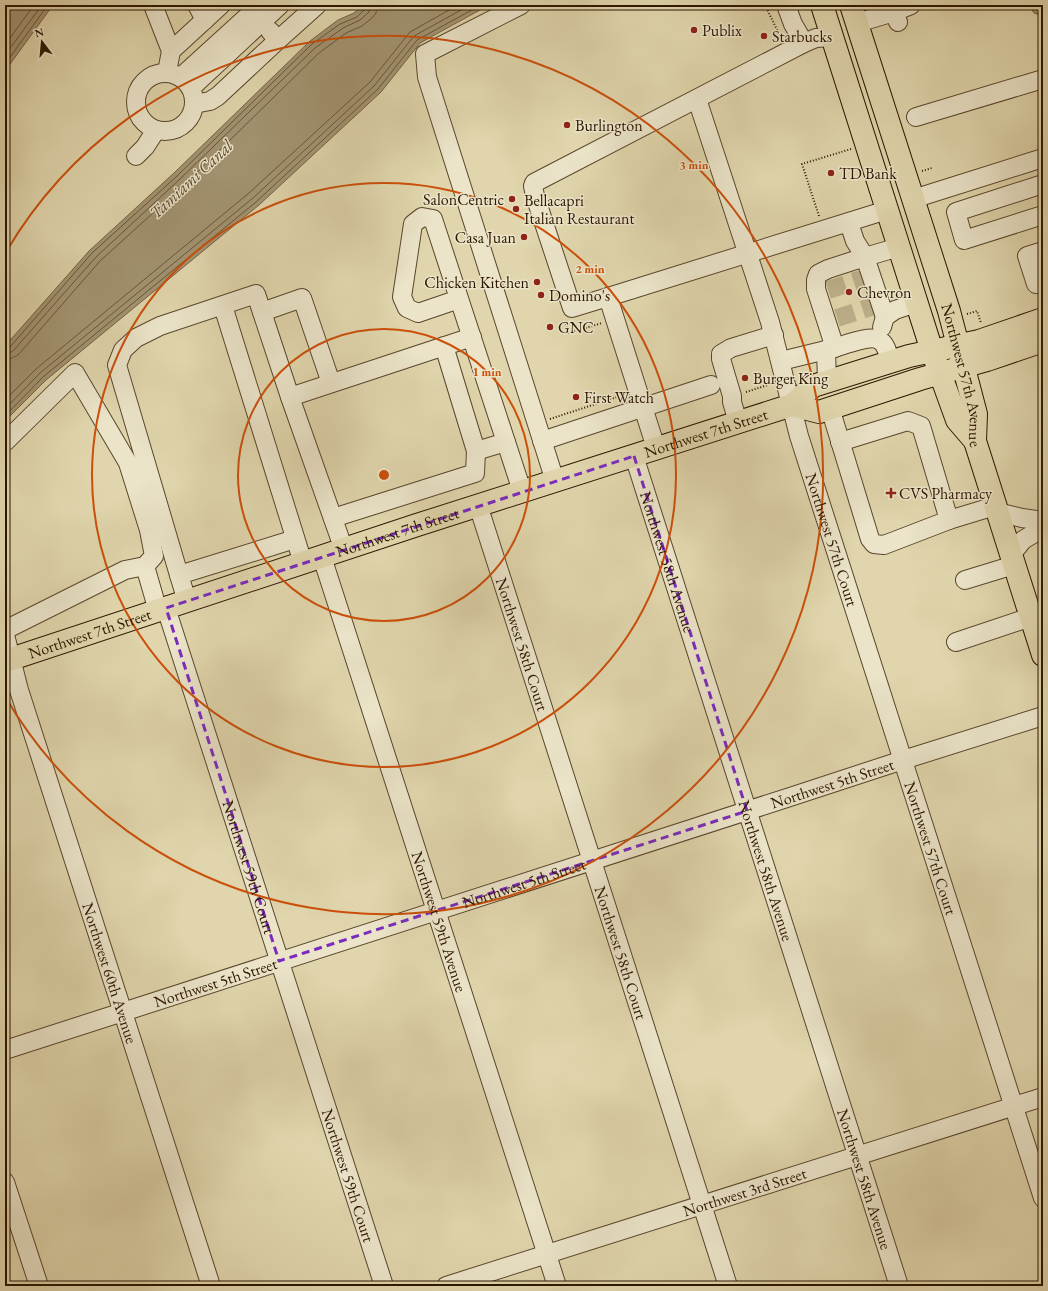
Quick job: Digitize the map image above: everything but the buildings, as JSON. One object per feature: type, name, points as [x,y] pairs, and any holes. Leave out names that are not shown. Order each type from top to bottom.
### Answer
[{"type":"main road","name":"Northwest 57th Avenue","points":[[822,5],[932,351],[957,420],[975,441]]},
{"type":"main road","points":[[832,5],[835,10],[845,19],[854,14]]},
{"type":"main road","name":"Northwest 57th Avenue","points":[[854,14],[949,311],[976,414],[975,441]]},
{"type":"main road","points":[[832,37],[842,40],[852,48],[875,80]]},
{"type":"main road","name":"Northwest 7th Street","points":[[8,660],[478,505],[792,405],[813,386],[909,356],[979,341],[1043,319]]},
{"type":"main road","points":[[792,405],[819,412],[1043,341]]},
{"type":"main road","points":[[975,441],[1013,560],[1037,614],[1043,655]]},
{"type":"street","points":[[153,5],[171,51],[183,85],[192,112],[188,120],[181,126],[173,130],[164,131],[156,130],[147,126],[140,119],[136,110],[136,96],[142,83],[149,77],[158,73],[183,85],[210,101],[218,96],[316,5]]},
{"type":"street","points":[[171,51],[201,12],[221,5]]},
{"type":"street","points":[[183,85],[255,11],[280,5]]},
{"type":"street","points":[[521,5],[425,54],[427,77],[555,481]]},
{"type":"street","points":[[786,5],[804,43]]},
{"type":"street","points":[[854,14],[895,13],[911,5]]},
{"type":"street","points":[[255,11],[278,40]]},
{"type":"street","points":[[832,37],[816,38],[804,43],[544,177],[534,183],[533,186],[535,196],[572,308],[887,210]]},
{"type":"street","points":[[916,118],[1043,79]]},
{"type":"street","name":"Northwest 57th Court","points":[[697,99],[774,334],[799,436],[1043,1198]]},
{"type":"street","points":[[136,156],[145,147],[156,130]]},
{"type":"street","points":[[913,199],[1043,158]]},
{"type":"street","points":[[988,175],[996,199]]},
{"type":"street","points":[[1043,184],[956,212],[964,240],[1043,215]]},
{"type":"street","points":[[459,299],[418,312],[407,308],[402,297],[412,224],[422,217],[433,218],[522,491]]},
{"type":"street","points":[[849,223],[856,241],[865,257],[868,277],[880,309],[880,340],[886,348],[890,362]]},
{"type":"street","points":[[827,382],[831,349],[832,320],[823,291],[816,280],[818,274],[828,269],[899,247]]},
{"type":"street","points":[[1043,251],[1027,256],[1036,284],[1043,282]]},
{"type":"street","points":[[187,601],[117,365],[123,350],[136,338],[160,326],[256,294],[290,397],[344,550]]},
{"type":"street","points":[[608,297],[656,448]]},
{"type":"street","points":[[262,312],[302,298],[331,383]]},
{"type":"street","points":[[880,309],[895,310],[916,303]]},
{"type":"street","name":"Northwest 59th Avenue","points":[[222,306],[295,539],[312,560],[435,911],[557,1286]]},
{"type":"street","points":[[738,422],[721,359],[721,354],[731,348],[774,334]]},
{"type":"street","points":[[290,397],[472,337]]},
{"type":"street","points":[[781,361],[871,338],[880,340]]},
{"type":"street","points":[[333,518],[475,473],[476,451],[444,346]]},
{"type":"street","points":[[5,442],[75,373],[128,463],[149,530],[154,556],[145,566],[125,570],[5,630]]},
{"type":"street","points":[[542,441],[711,385]]},
{"type":"street","points":[[830,408],[870,539],[874,544],[884,545],[949,520],[996,509],[1031,520],[1043,521]]},
{"type":"street","points":[[840,442],[908,421],[921,426],[949,520]]},
{"type":"street","points":[[476,451],[506,442]]},
{"type":"street","name":"Northwest 58th Avenue","points":[[634,456],[899,1286]]},
{"type":"street","name":"Northwest 58th Court","points":[[478,505],[728,1286]]},
{"type":"street","points":[[965,580],[1013,560],[1023,540],[1043,528]]},
{"type":"street","points":[[179,575],[295,539]]},
{"type":"street","name":"Northwest 59th Court","points":[[145,566],[162,610],[279,961],[384,1286]]},
{"type":"street","points":[[956,642],[1037,614]]},
{"type":"street","name":"Northwest 60th Avenue","points":[[5,635],[8,660],[19,690],[211,1286]]},
{"type":"street","name":"Northwest 5th Street","points":[[5,1050],[902,760],[1043,716]]},
{"type":"street","name":"Northwest 3rd Street","points":[[446,1286],[1043,1097]]},
{"type":"street","points":[[5,1182],[39,1286]]},
{"type":"path","points":[[765,5],[783,41]]},
{"type":"path","points":[[819,219],[802,164],[856,148]]},
{"type":"path","points":[[918,172],[932,168]]},
{"type":"path","points":[[962,315],[977,311],[983,329]]},
{"type":"path","points":[[564,319],[568,334],[604,322]]},
{"type":"path","points":[[749,399],[746,392],[768,385]]},
{"type":"path","points":[[548,419],[627,394]]},
{"type":"highlighted area","points":[[634,456],[747,811],[279,961],[166,608]]},
{"type":"water","points":[[5,5],[53,5],[5,71]]},
{"type":"water","name":"Tamiami Canal","points":[[364,5],[489,5],[420,43],[381,92],[259,205],[46,380],[5,421],[5,346],[89,251],[174,173],[310,41],[338,20],[354,13]]},
{"type":"water","points":[[1029,5],[1043,5],[1043,16],[1034,13]]},
{"type":"tunnel","points":[[828,290],[865,278]]},
{"type":"tunnel","points":[[837,318],[874,306]]},
{"type":"place","name":"Publix","points":[[694,30]]},
{"type":"place","name":"Starbucks","points":[[764,36]]},
{"type":"place","name":"Burlington","points":[[567,125]]},
{"type":"place","name":"TD Bank","points":[[831,173]]},
{"type":"place","name":"SalonCentric","points":[[512,199]]},
{"type":"place","name":"Bellacapri Italian Restaurant","points":[[516,209]]},
{"type":"place","name":"Casa Juan","points":[[524,237]]},
{"type":"place","name":"Chicken Kitchen","points":[[537,282]]},
{"type":"place","name":"Chevron","points":[[849,292]]},
{"type":"place","name":"Domino's","points":[[541,295]]},
{"type":"place","name":"GNC","points":[[550,327]]},
{"type":"place","name":"Burger King","points":[[745,378]]},
{"type":"place","name":"First Watch","points":[[576,397]]},
{"type":"place","name":"CVS Pharmacy","points":[[891,493]]}]
